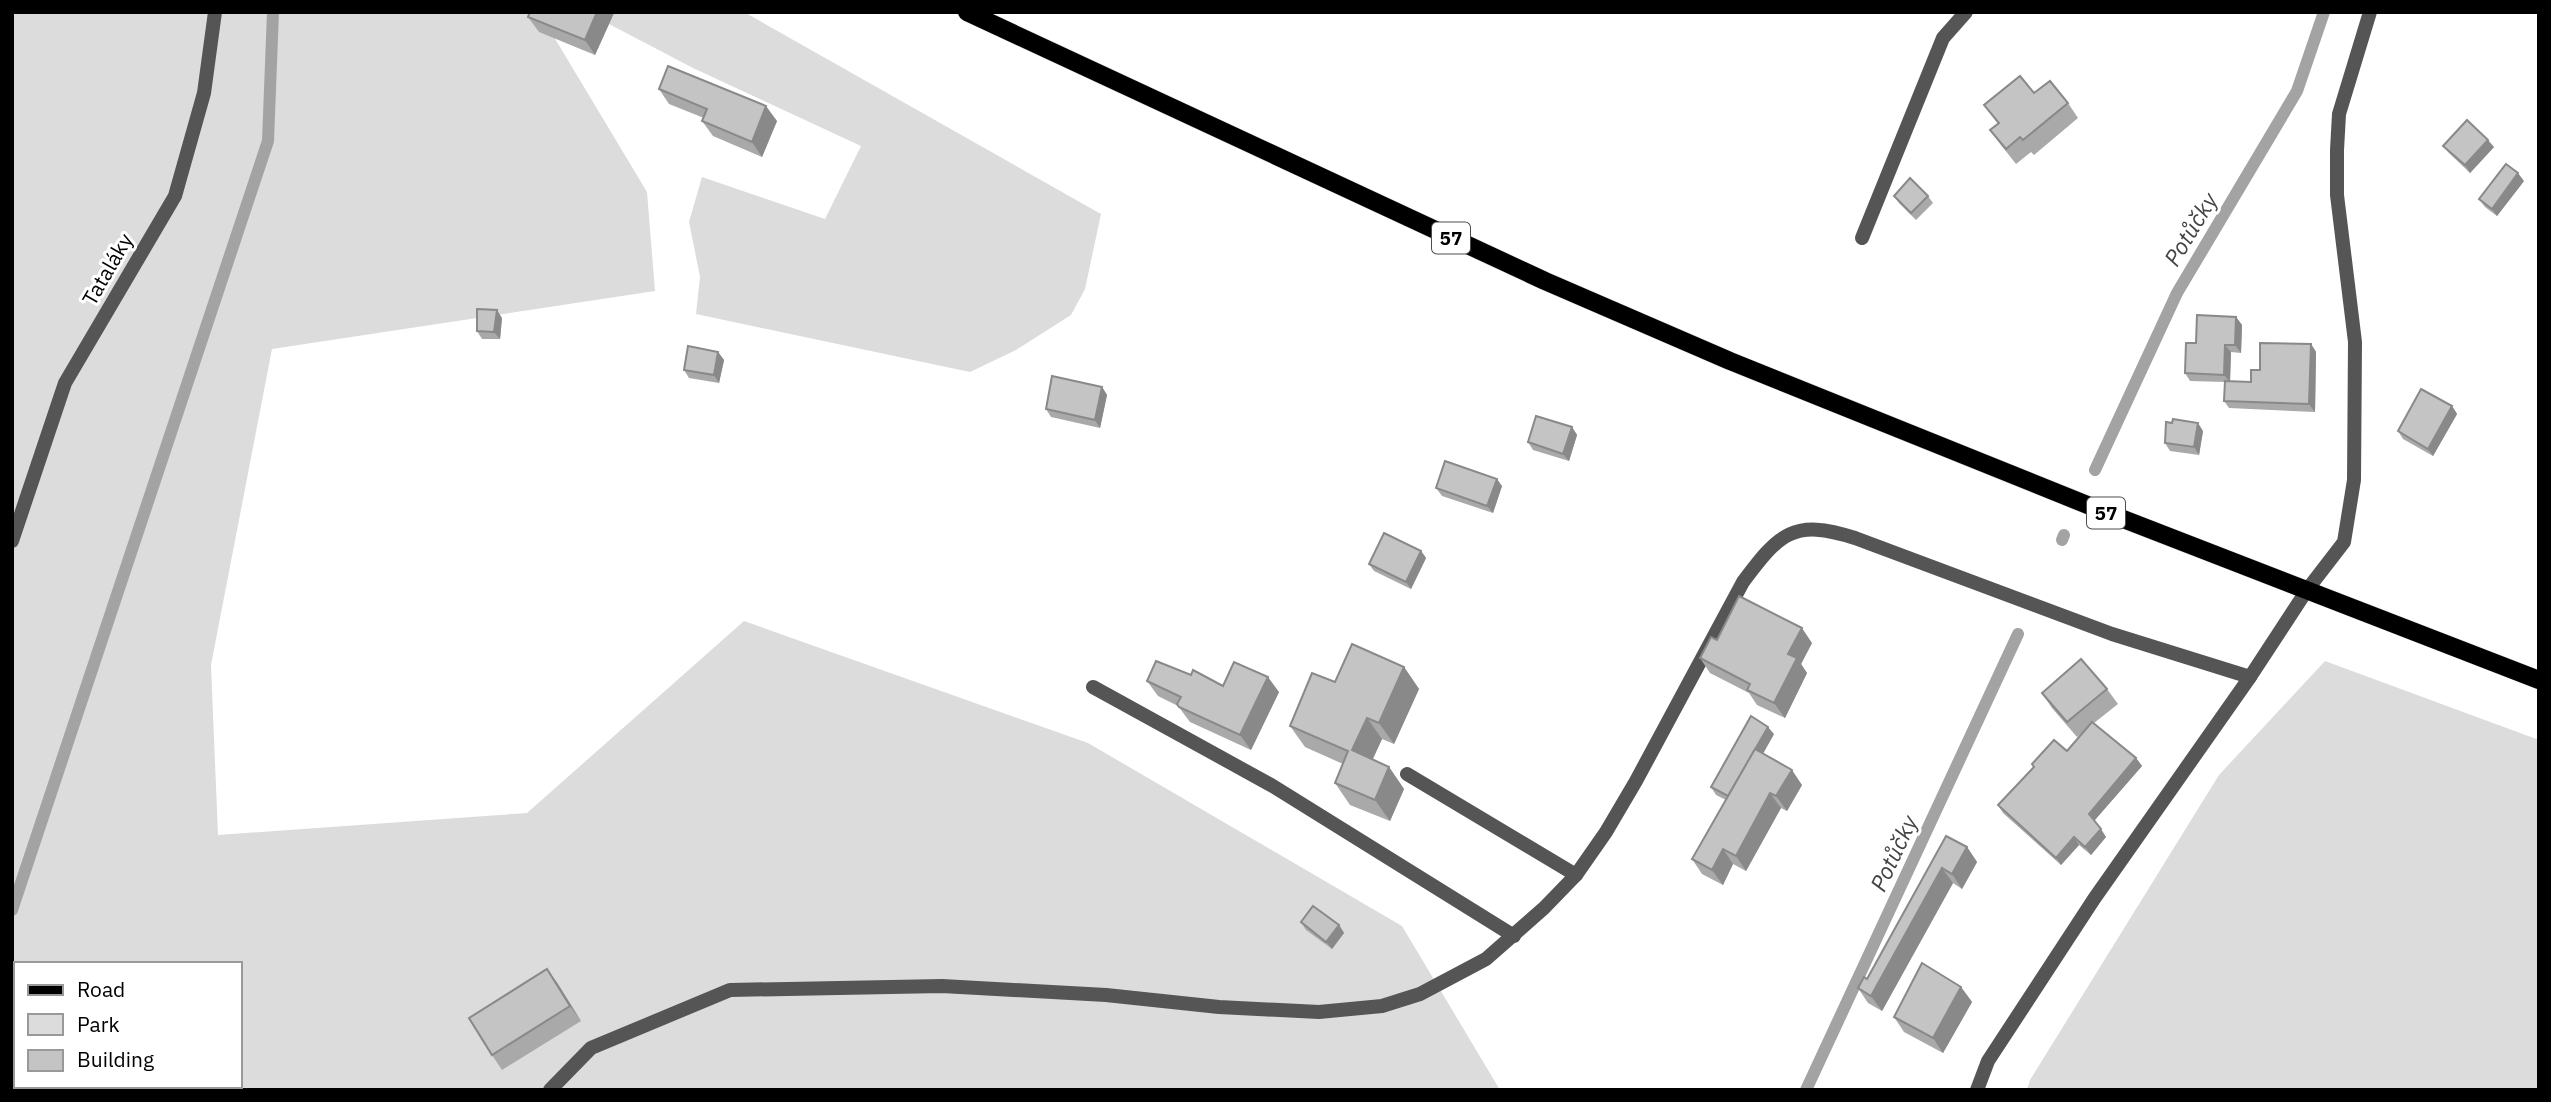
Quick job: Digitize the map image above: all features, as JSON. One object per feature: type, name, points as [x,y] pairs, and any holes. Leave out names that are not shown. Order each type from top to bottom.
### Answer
[{"type":"main road","name":"57","points":[[967,12],[1558,287],[2117,517],[2539,680]]},
{"type":"street","name":"Tataláky","points":[[12,541],[65,383],[175,196],[204,93],[215,12]]},
{"type":"street","points":[[1862,238],[1943,37],[1966,12]]},
{"type":"street","points":[[1977,1090],[1988,1061],[2094,899],[2250,677],[2307,590],[2344,542],[2354,480],[2355,342],[2337,195],[2337,150],[2339,114],[2370,12]]},
{"type":"street","points":[[550,1090],[591,1048],[730,990],[942,986],[1106,995],[1219,1007],[1319,1012],[1382,1006],[1420,995],[1486,959],[1514,936],[1576,875],[1606,832],[1636,781],[1742,582],[1764,554],[1783,537],[1803,529],[1829,529],[2112,634],[2250,677]]},
{"type":"street","points":[[1093,687],[1271,785],[1514,936]]},
{"type":"street","points":[[1406,775],[1576,875]]},
{"type":"green space","points":[[12,12],[539,12],[647,192],[655,291],[272,349],[211,665],[218,835],[527,813],[744,621],[1088,743],[1402,926],[1500,1090],[12,1090]]},
{"type":"green space","points":[[598,12],[744,12],[1101,214],[1085,289],[1071,315],[1016,350],[970,372],[696,314],[700,277],[689,222],[702,177],[825,219],[861,146],[693,68],[609,24]]},
{"type":"green space","points":[[2325,661],[2539,740],[2539,1090],[2027,1090],[2030,1080],[2219,775]]},
{"type":"building","points":[[530,12],[597,12],[585,40],[528,17]]},
{"type":"building","points":[[668,66],[766,106],[752,142],[702,121],[707,109],[659,89]]},
{"type":"building","points":[[2020,76],[2034,93],[2050,81],[2068,103],[2023,140],[2020,137],[2006,149],[1990,130],[1999,123],[1984,105]]},
{"type":"building","points":[[2467,120],[2488,140],[2465,165],[2443,146]]},
{"type":"building","points":[[2506,164],[2518,173],[2492,209],[2479,199]]},
{"type":"building","points":[[1910,178],[1928,196],[1911,213],[1894,196]]},
{"type":"building","points":[[477,309],[497,310],[494,332],[477,331]]},
{"type":"building","points":[[2197,315],[2236,317],[2235,345],[2225,345],[2224,375],[2185,373],[2186,343],[2196,343]]},
{"type":"building","points":[[2260,343],[2311,344],[2309,404],[2224,401],[2225,381],[2251,382],[2251,370],[2260,370]]},
{"type":"building","points":[[688,346],[718,352],[714,375],[684,370]]},
{"type":"building","points":[[1052,376],[1102,387],[1095,420],[1046,409]]},
{"type":"building","points":[[2421,389],[2452,406],[2428,449],[2398,431]]},
{"type":"building","points":[[1536,416],[1572,427],[1563,454],[1528,442]]},
{"type":"building","points":[[2173,419],[2198,423],[2194,447],[2165,443],[2166,422],[2172,423]]},
{"type":"building","points":[[1445,461],[1497,479],[1487,506],[1436,488]]},
{"type":"building","points":[[1384,533],[1421,551],[1406,582],[1369,564]]},
{"type":"building","points":[[1739,596],[1802,628],[1788,654],[1797,658],[1774,703],[1747,690],[1750,684],[1700,658],[1711,637],[1717,640]]},
{"type":"building","points":[[1352,644],[1404,667],[1379,723],[1367,718],[1352,750],[1389,767],[1375,800],[1335,783],[1348,751],[1290,726],[1312,673],[1335,682]]},
{"type":"building","points":[[2081,659],[2107,689],[2067,722],[2042,693]]},
{"type":"building","points":[[1156,661],[1191,675],[1193,670],[1223,686],[1234,662],[1268,677],[1240,735],[1179,707],[1177,704],[1181,697],[1147,681]]},
{"type":"building","points":[[1751,716],[1768,727],[1728,796],[1711,787]]},
{"type":"building","points":[[2092,722],[2136,758],[2089,814],[2101,829],[2085,847],[2074,837],[2056,858],[1998,805],[2034,767],[2032,764],[2054,740],[2067,751]]},
{"type":"building","points":[[1755,749],[1792,770],[1776,796],[1770,793],[1736,856],[1723,849],[1712,870],[1692,859]]},
{"type":"building","points":[[1946,836],[1967,847],[1952,874],[1942,868],[1871,996],[1858,988],[1864,977],[1867,979]]},
{"type":"building","points":[[1313,906],[1339,925],[1326,942],[1301,922]]},
{"type":"building","points":[[1922,963],[1961,987],[1933,1038],[1894,1017]]},
{"type":"building","points":[[547,969],[570,1006],[492,1055],[469,1018]]},
{"type":"waterway","points":[[12,910],[268,141],[273,12]]},
{"type":"waterway","name":"Potůčky","points":[[2095,470],[2177,293],[2297,91],[2324,12]]},
{"type":"waterway","name":"Potůčky","points":[[2062,540],[2064,535]]},
{"type":"waterway","name":"Potůčky","points":[[1806,1090],[2018,634]]}]
